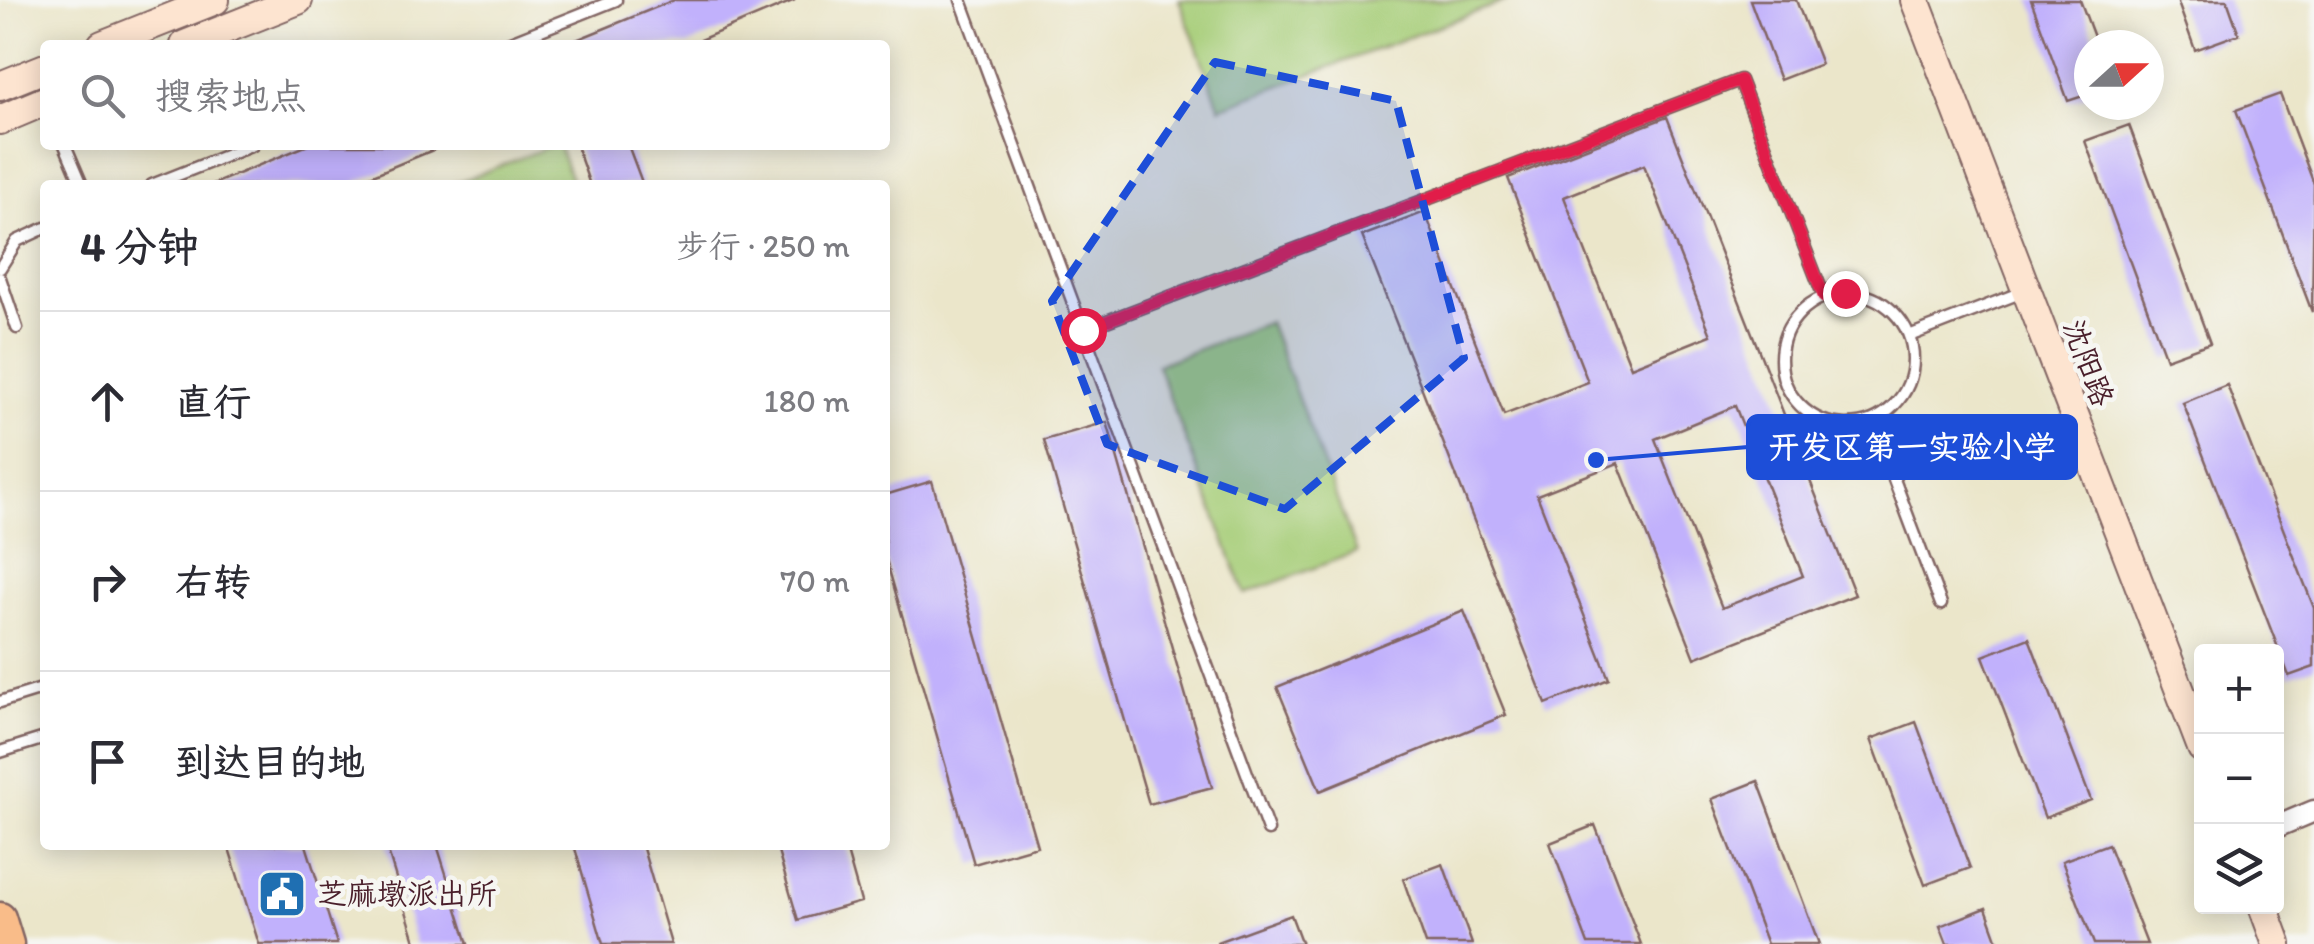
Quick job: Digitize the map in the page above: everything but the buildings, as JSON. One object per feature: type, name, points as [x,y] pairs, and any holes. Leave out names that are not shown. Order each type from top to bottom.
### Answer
[{"type":"main road","points":[[0,918],[8,944]]},
{"type":"street","points":[[115,40],[215,0]]},
{"type":"street","points":[[230,37],[298,0]]},
{"type":"street","name":"沈阳路","points":[[1914,0],[2197,734]]},
{"type":"street","points":[[0,86],[40,70]]},
{"type":"street","points":[[0,120],[40,103]]},
{"type":"street","points":[[2283,824],[2314,811]]},
{"type":"street","points":[[2265,914],[2277,944]]},
{"type":"lane","points":[[516,40],[616,0]]},
{"type":"lane","points":[[962,0],[1268,830]]},
{"type":"lane","points":[[1083,330],[1740,80],[1824,297]]},
{"type":"lane","points":[[67,150],[80,180]]},
{"type":"lane","points":[[164,180],[240,150]]},
{"type":"lane","points":[[0,268],[17,241],[40,230]]},
{"type":"lane","points":[[0,278],[17,328]]},
{"type":"lane","points":[[1909,336],[2026,290]]},
{"type":"lane","points":[[1865,295],[1884,304],[1909,336],[1912,370],[1908,386],[1887,413],[1872,421],[1834,425],[1816,418],[1800,407],[1782,374],[1785,336],[1808,306],[1824,297],[1865,295]]},
{"type":"lane","points":[[1872,421],[1941,604]]},
{"type":"lane","points":[[0,702],[40,690]]},
{"type":"lane","points":[[0,752],[40,740]]},
{"type":"highlighted area","points":[[1215,62],[1396,101],[1464,358],[1285,509],[1107,444],[1052,301]]},
{"type":"green space","points":[[1179,0],[1508,0],[1220,108]]},
{"type":"green space","points":[[540,150],[560,150],[571,180],[464,180]]},
{"type":"green space","points":[[1269,322],[1357,552],[1245,594],[1157,365]]},
{"type":"place","name":"开发区第一实验小学","points":[[1596,460]]},
{"type":"place","name":"芝麻墩派出所","points":[[282,894]]},
{"type":"route","points":[[1083,330],[1740,80],[1824,297],[1845,293]]}]
